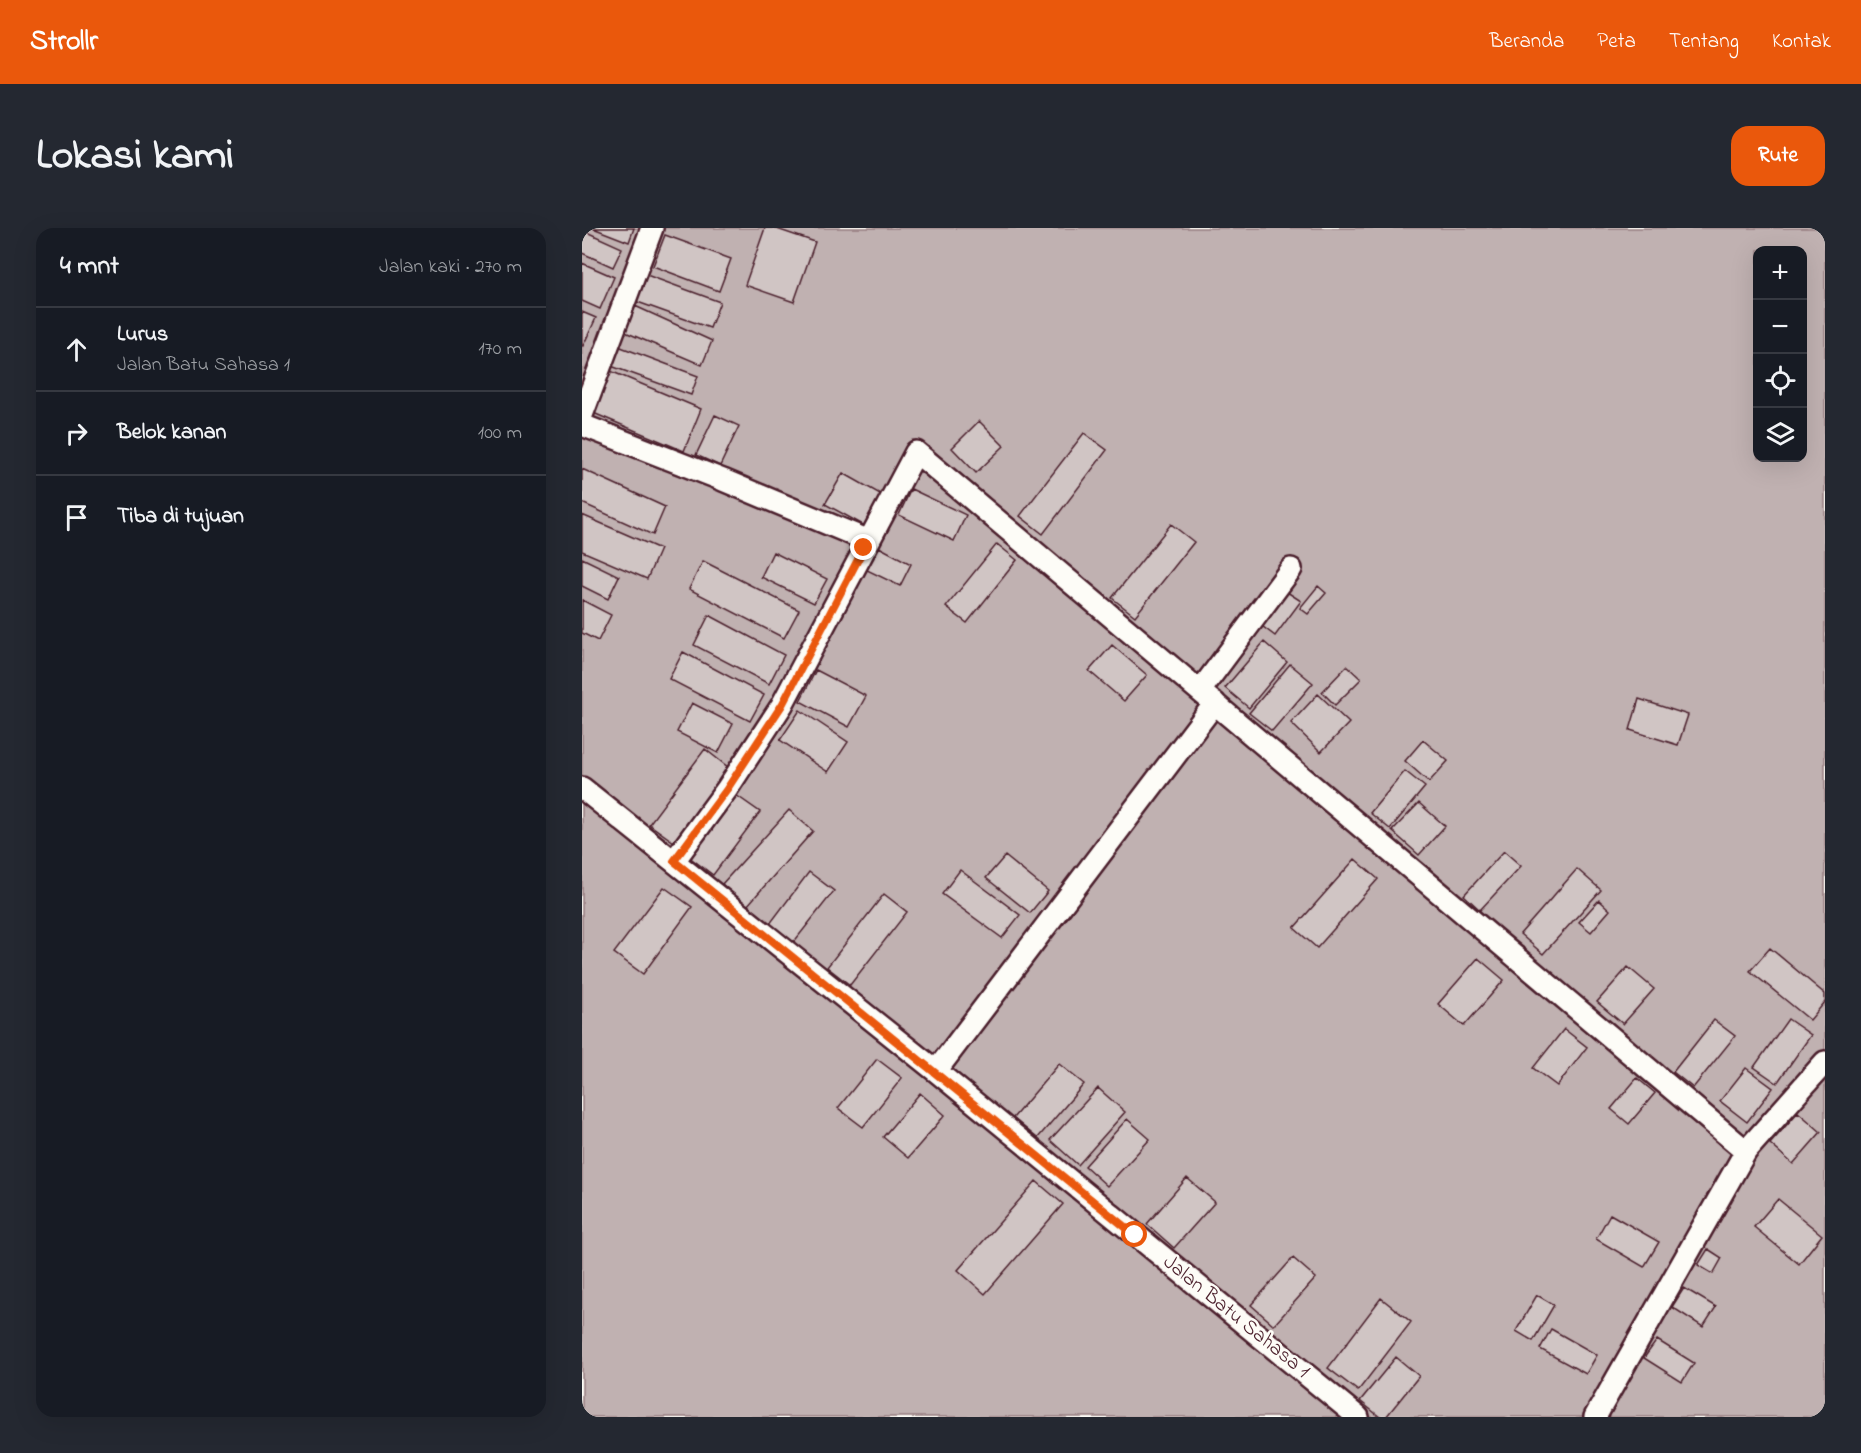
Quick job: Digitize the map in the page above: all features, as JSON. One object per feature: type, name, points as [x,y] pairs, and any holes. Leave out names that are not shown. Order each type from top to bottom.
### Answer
[{"type":"street","points":[[582,414],[652,228]]},
{"type":"street","points":[[582,425],[723,480],[868,541]]},
{"type":"street","points":[[674,861],[727,789],[782,705],[916,452],[1746,1151]]},
{"type":"street","points":[[936,1071],[1208,697],[1291,569]]},
{"type":"street","name":"Jalan Batu Sahasa 1","points":[[582,788],[936,1071],[1358,1417]]},
{"type":"street","points":[[1595,1417],[1746,1151],[1825,1062]]},
{"type":"shaded area","points":[[582,228],[1825,228],[1825,1417],[582,1417]]},
{"type":"building","points":[[593,228],[634,228],[629,242]]},
{"type":"building","points":[[765,228],[774,228],[815,242],[794,302],[745,285]]},
{"type":"building","points":[[582,230],[622,248],[613,267],[582,253]]},
{"type":"building","points":[[665,235],[731,259],[719,291],[653,266]]},
{"type":"building","points":[[582,263],[614,277],[600,309],[582,301]]},
{"type":"building","points":[[641,273],[720,302],[710,328],[632,300]]},
{"type":"building","points":[[635,306],[712,341],[702,365],[623,331]]},
{"type":"building","points":[[582,312],[596,318],[583,346],[582,346]]},
{"type":"building","points":[[618,346],[698,376],[691,395],[611,366]]},
{"type":"building","points":[[608,370],[701,409],[684,451],[591,412]]},
{"type":"building","points":[[715,415],[739,426],[720,466],[696,455]]},
{"type":"building","points":[[979,421],[1004,446],[976,473],[952,448]]},
{"type":"building","points":[[1084,433],[1107,450],[1043,534],[1020,516]]},
{"type":"building","points":[[582,469],[665,507],[653,535],[582,503]]},
{"type":"building","points":[[843,473],[882,495],[865,526],[825,504]]},
{"type":"building","points":[[911,489],[966,515],[954,541],[899,515]]},
{"type":"building","points":[[582,515],[660,549],[647,579],[582,551]]},
{"type":"building","points":[[1171,524],[1194,542],[1135,616],[1112,598]]},
{"type":"building","points":[[997,544],[1017,560],[967,623],[946,607]]},
{"type":"building","points":[[879,547],[911,564],[900,586],[867,570]]},
{"type":"building","points":[[773,552],[827,579],[814,603],[761,577]]},
{"type":"building","points":[[582,558],[619,576],[608,599],[582,586]]},
{"type":"building","points":[[703,561],[799,610],[784,638],[689,589]]},
{"type":"building","points":[[1318,586],[1326,593],[1308,614],[1300,608]]},
{"type":"building","points":[[1287,592],[1301,601],[1275,636],[1262,626]]},
{"type":"building","points":[[582,600],[611,615],[598,641],[582,633]]},
{"type":"building","points":[[709,615],[784,655],[769,684],[694,645]]},
{"type":"building","points":[[1264,642],[1287,662],[1249,708],[1225,688]]},
{"type":"building","points":[[1112,645],[1147,675],[1124,701],[1089,671]]},
{"type":"building","points":[[683,652],[764,695],[750,721],[669,679]]},
{"type":"building","points":[[1290,664],[1313,683],[1272,731],[1249,713]]},
{"type":"building","points":[[1347,666],[1361,679],[1335,705],[1322,692]]},
{"type":"building","points":[[816,670],[866,696],[849,727],[800,701]]},
{"type":"building","points":[[1318,694],[1349,723],[1321,752],[1291,723]]},
{"type":"building","points":[[1639,699],[1688,715],[1678,745],[1630,730]]},
{"type":"building","points":[[692,703],[733,724],[718,753],[677,732]]},
{"type":"building","points":[[800,710],[848,742],[828,772],[780,740]]},
{"type":"building","points":[[1423,740],[1448,761],[1429,782],[1405,761]]},
{"type":"building","points":[[705,749],[729,768],[674,842],[649,824]]},
{"type":"building","points":[[1405,771],[1425,787],[1390,829],[1370,813]]},
{"type":"building","points":[[733,793],[760,812],[713,875],[688,856]]},
{"type":"building","points":[[1419,803],[1445,826],[1419,855],[1392,831]]},
{"type":"building","points":[[789,810],[813,831],[747,906],[722,884]]},
{"type":"building","points":[[1504,851],[1521,866],[1480,910],[1464,895]]},
{"type":"building","points":[[1005,856],[1048,891],[1030,913],[986,878]]},
{"type":"building","points":[[1355,859],[1378,879],[1317,948],[1294,928]]},
{"type":"building","points":[[1577,869],[1601,890],[1543,954],[1520,934]]},
{"type":"building","points":[[960,870],[1020,915],[1002,938],[942,894]]},
{"type":"building","points":[[809,872],[834,891],[793,943],[769,925]]},
{"type":"building","points":[[664,887],[692,907],[643,974],[614,953]]},
{"type":"building","points":[[884,894],[907,912],[850,985],[827,967]]},
{"type":"building","points":[[1599,900],[1610,910],[1591,932],[1579,922]]},
{"type":"building","points":[[1770,948],[1825,994],[1825,1002],[1810,1020],[1750,971]]},
{"type":"building","points":[[1478,958],[1504,980],[1464,1026],[1438,1004]]},
{"type":"building","points":[[1628,967],[1654,989],[1623,1024],[1597,1002]]},
{"type":"building","points":[[1788,1019],[1811,1035],[1777,1083],[1754,1067]]},
{"type":"building","points":[[1714,1020],[1735,1036],[1693,1088],[1673,1072]]},
{"type":"building","points":[[1564,1029],[1587,1047],[1557,1086],[1533,1068]]},
{"type":"building","points":[[877,1059],[902,1078],[863,1127],[838,1108]]},
{"type":"building","points":[[1059,1064],[1084,1084],[1037,1139],[1013,1118]]},
{"type":"building","points":[[1746,1068],[1773,1088],[1747,1122],[1720,1101]]},
{"type":"building","points":[[1637,1078],[1655,1093],[1629,1124],[1611,1109]]},
{"type":"building","points":[[1098,1088],[1125,1112],[1078,1165],[1050,1140]]},
{"type":"building","points":[[920,1093],[945,1115],[908,1158],[883,1137]]},
{"type":"building","points":[[1798,1112],[1821,1132],[1793,1164],[1770,1144]]},
{"type":"building","points":[[1127,1119],[1150,1139],[1107,1186],[1085,1166]]},
{"type":"building","points":[[1187,1178],[1215,1202],[1174,1248],[1147,1224]]},
{"type":"building","points":[[1036,1181],[1063,1204],[985,1294],[958,1270]]},
{"type":"building","points":[[1778,1199],[1822,1235],[1799,1264],[1754,1227]]},
{"type":"building","points":[[1610,1214],[1659,1242],[1644,1267],[1596,1239]]},
{"type":"building","points":[[1708,1249],[1722,1258],[1713,1274],[1698,1265]]},
{"type":"building","points":[[1293,1258],[1316,1278],[1274,1325],[1251,1305]]},
{"type":"building","points":[[1684,1288],[1716,1307],[1703,1327],[1672,1307]]},
{"type":"building","points":[[1537,1295],[1554,1305],[1533,1341],[1516,1331]]},
{"type":"building","points":[[1381,1298],[1411,1322],[1358,1391],[1328,1368]]},
{"type":"building","points":[[1551,1329],[1597,1355],[1586,1374],[1540,1349]]},
{"type":"building","points":[[1657,1340],[1694,1363],[1682,1382],[1644,1358]]},
{"type":"building","points":[[1396,1357],[1419,1376],[1386,1417],[1380,1417],[1360,1401]]},
{"type":"route","points":[[864,548],[782,705],[727,789],[674,861],[936,1071],[1135,1235]]}]
